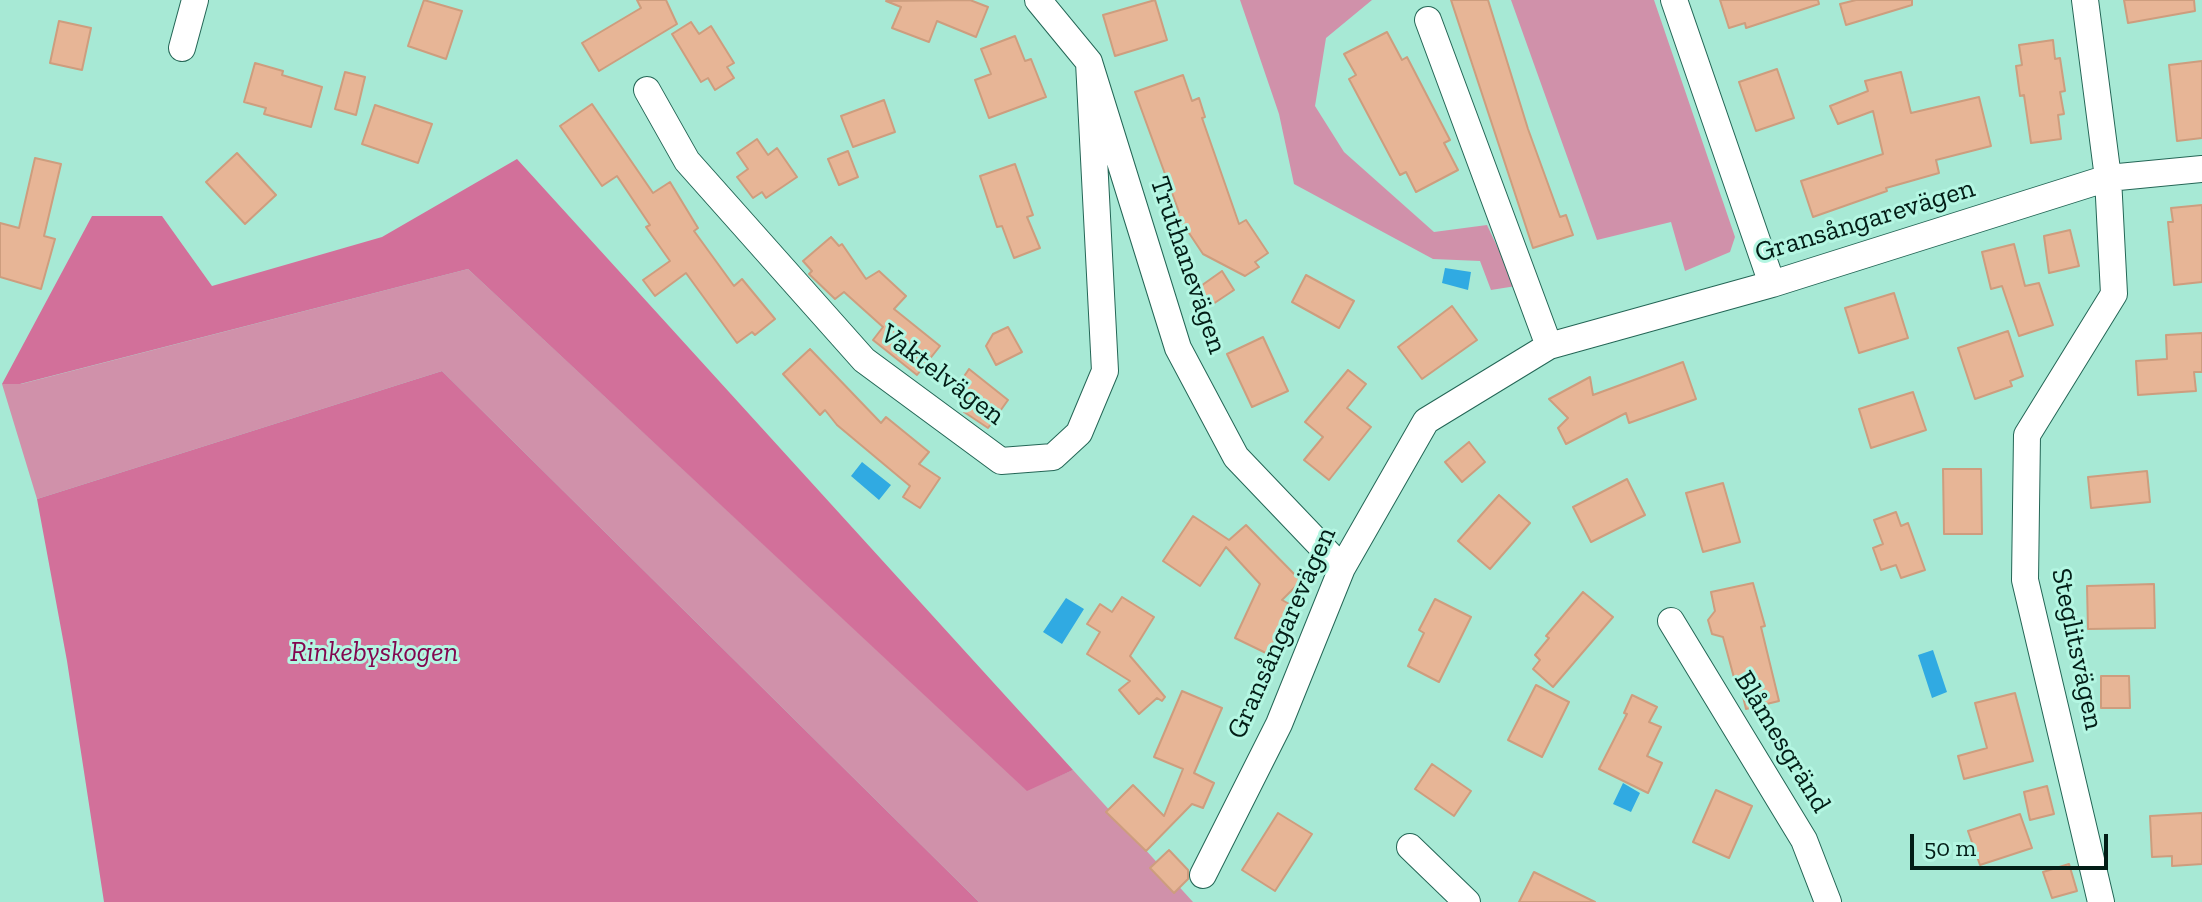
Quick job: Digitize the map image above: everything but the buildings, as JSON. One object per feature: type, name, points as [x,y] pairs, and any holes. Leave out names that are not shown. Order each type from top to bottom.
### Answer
[{"type":"street","points":[[182,48],[195,0]]},
{"type":"street","name":"Truthanevägen","points":[[1038,0],[1089,62],[1178,348],[1236,457],[1342,568]]},
{"type":"street","points":[[1674,0],[1772,284]]},
{"type":"street","name":"Steglitsvägen","points":[[2085,0],[2108,178],[2114,294],[2027,435],[2025,580],[2101,902]]},
{"type":"street","points":[[1428,20],[1549,346]]},
{"type":"street","name":"Vaktelvägen","points":[[647,90],[687,161],[864,360],[1001,461],[1053,457],[1079,433],[1105,371],[1089,62]]},
{"type":"street","name":"Gransångarevägen","points":[[1203,875],[1279,724],[1342,568],[1426,421],[1549,346],[1772,284],[2108,178],[2202,169]]},
{"type":"street","name":"Blåmesgränd","points":[[1671,621],[1804,840],[1828,902]]},
{"type":"street","points":[[1410,847],[1467,902]]},
{"type":"shaded area","points":[[1240,0],[1372,0],[1326,38],[1315,106],[1344,152],[1434,232],[1487,225],[1516,286],[1491,290],[1480,261],[1433,259],[1294,184],[1279,114]]},
{"type":"shaded area","points":[[1511,0],[1654,0],[1735,237],[1730,252],[1685,271],[1671,222],[1597,240]]},
{"type":"shaded area","points":[[468,269],[1027,790],[1073,770],[1193,902],[979,902],[442,371],[37,499],[2,384],[21,384]]},
{"type":"green space","points":[[517,159],[1073,770],[1027,791],[468,269],[20,384],[2,384],[92,216],[162,216],[212,286],[382,237]]},
{"type":"green space","name":"Rinkebyskogen","points":[[442,371],[979,902],[104,902],[67,661],[37,499]]},
{"type":"water","points":[[1445,268],[1471,272],[1468,290],[1442,283]]},
{"type":"water","points":[[862,462],[891,485],[879,500],[851,476]]},
{"type":"water","points":[[1066,598],[1084,609],[1062,644],[1043,632]]},
{"type":"water","points":[[1933,650],[1947,692],[1932,698],[1918,655]]},
{"type":"water","points":[[1623,783],[1640,793],[1631,812],[1613,804]]}]
